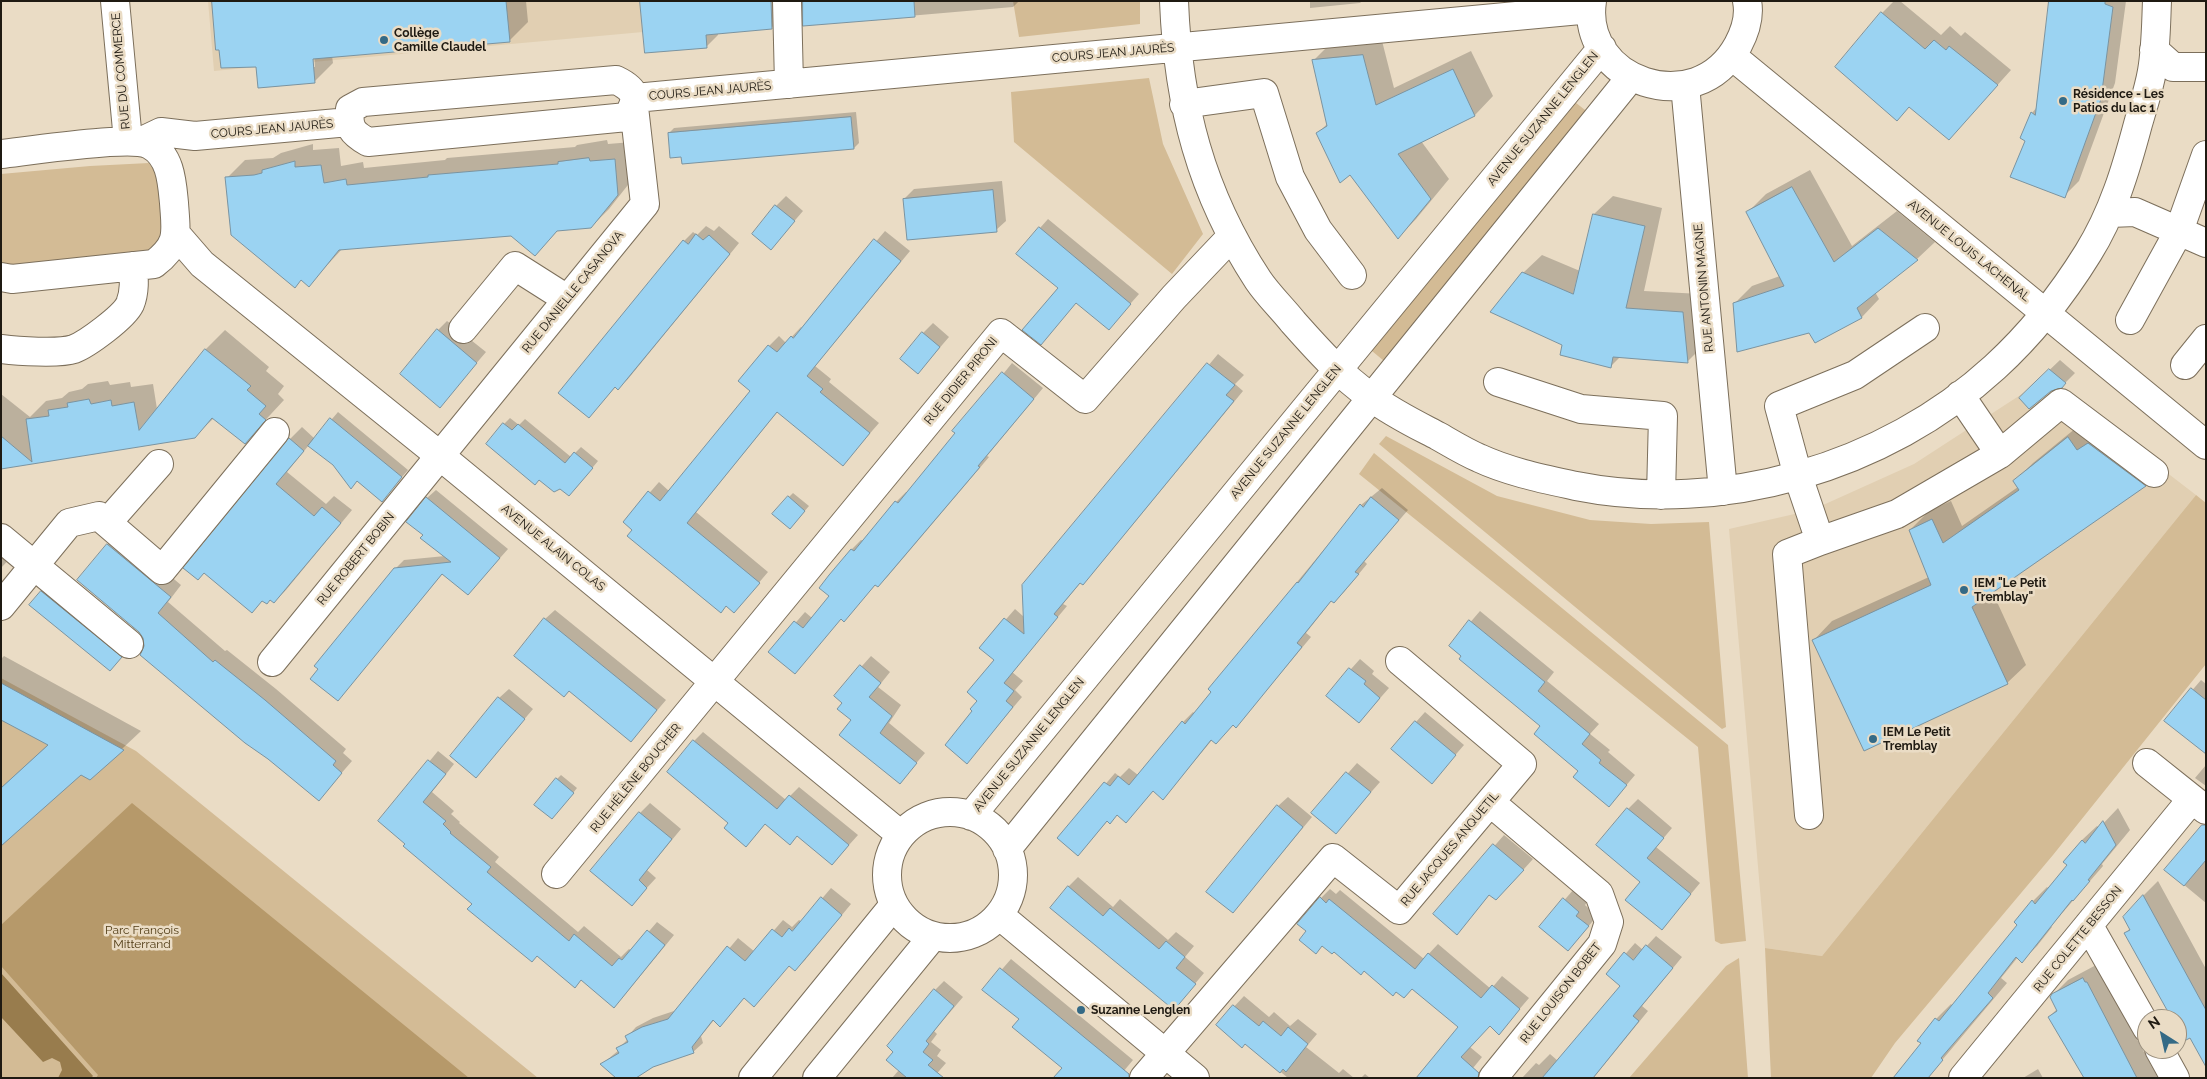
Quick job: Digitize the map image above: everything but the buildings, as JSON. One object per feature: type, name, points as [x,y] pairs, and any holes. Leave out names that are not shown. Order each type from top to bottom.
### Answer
[{"type":"street","name":"RUE DU COMMERCE","points":[[115,1],[134,142]]},
{"type":"street","points":[[787,1],[789,84]]},
{"type":"street","points":[[1174,1],[1176,48],[1184,104],[1203,172],[1232,236],[1261,283],[1337,370],[1371,398],[1482,460],[1539,478],[1599,490],[1660,495],[1723,491],[1798,476],[1869,450],[1934,414],[1994,368],[2046,314],[2089,252],[2110,213],[2120,189],[2152,75],[2157,1]]},
{"type":"street","points":[[1592,5],[1594,29],[1602,48],[1614,64],[1631,77],[1657,85],[1685,85],[1703,79],[1719,69],[1732,56],[1744,33],[1747,1]]},
{"type":"street","name":"COURS JEAN JAURÈS","points":[[634,102],[789,84],[1176,48],[1592,5]]},
{"type":"street","name":"AVENUE SUZANNE LENGLEN","points":[[971,816],[1602,48]]},
{"type":"street","points":[[2154,50],[2173,67],[2206,67]]},
{"type":"street","name":"AVENUE LOUIS LACHENAL","points":[[1732,56],[2206,445]]},
{"type":"street","points":[[1007,849],[1631,77]]},
{"type":"street","name":"COURS JEAN JAURÈS","points":[[616,80],[628,86],[634,102],[627,117],[368,142],[355,135],[349,122],[350,109],[363,102],[616,80]]},
{"type":"street","name":"RUE ANTONIN MAGNE","points":[[1685,85],[1723,491]]},
{"type":"street","points":[[1184,104],[1264,93],[1290,177],[1318,230],[1352,275]]},
{"type":"street","name":"RUE DANIELLE CASANOVA","points":[[439,455],[645,204],[634,102]]},
{"type":"street","name":"COURS JEAN JAURÈS","points":[[1,154],[134,142],[161,132],[195,136],[349,122]]},
{"type":"street","name":"COURS JEAN JAURÈS","points":[[171,177],[195,136]]},
{"type":"street","points":[[1,349],[22,352],[73,349],[118,320],[130,305],[134,285],[144,265],[168,253],[176,234],[171,177],[163,157],[151,145],[134,142]]},
{"type":"street","points":[[2130,320],[2180,231],[2206,155]]},
{"type":"street","points":[[2110,213],[2135,212],[2206,243]]},
{"type":"street","name":"AVENUE ALAIN COLAS","points":[[176,234],[202,264],[439,455],[901,835]]},
{"type":"street","name":"RUE DIDIER PIRONI","points":[[715,681],[1001,332],[1085,399],[1174,297],[1232,236]]},
{"type":"street","points":[[1,277],[12,279],[144,265],[182,266],[202,264]]},
{"type":"street","points":[[463,329],[515,266],[567,299]]},
{"type":"street","points":[[1820,542],[1798,476],[1779,406],[1855,375],[1925,328]]},
{"type":"street","points":[[2186,365],[2206,339]]},
{"type":"street","points":[[1498,382],[1581,409],[1663,416],[1660,495]]},
{"type":"street","points":[[1960,395],[2000,454]]},
{"type":"street","points":[[1809,815],[1787,554],[1897,514],[2000,454],[2061,403],[2154,473]]},
{"type":"street","points":[[5,602],[69,523],[99,516],[162,570],[275,432]]},
{"type":"street","name":"RUE ROBERT BOBIN","points":[[272,662],[439,455]]},
{"type":"street","points":[[107,523],[159,464]]},
{"type":"street","points":[[1,538],[130,644]]},
{"type":"street","name":"RUE JACQUES ANQUETIL","points":[[1165,1052],[1333,858],[1399,910],[1522,764],[1400,661]]},
{"type":"street","name":"RUE HÉLÈNE BOUCHER","points":[[556,874],[715,681]]},
{"type":"street","name":"RUE COLETTE BESSON","points":[[1964,1078],[2089,926],[2199,804],[2147,763]]},
{"type":"street","name":"RUE LOUISON BOBET","points":[[1490,802],[1599,894],[1609,922],[1602,944],[1493,1078]]},
{"type":"street","points":[[952,812],[971,816],[986,824],[998,835],[1007,849],[1012,866],[1012,884],[1008,900],[999,915],[985,928],[969,936],[951,939],[933,936],[918,930],[904,919],[894,905],[888,888],[887,869],[892,851],[901,835],[916,822],[933,814],[952,812]]},
{"type":"street","points":[[753,1078],[894,905]]},
{"type":"street","points":[[999,915],[1195,1078]]},
{"type":"street","points":[[2089,926],[2137,1010]]},
{"type":"street","points":[[817,1078],[933,936]]},
{"type":"street","points":[[1144,1078],[1165,1052]]},
{"type":"street","points":[[2165,1059],[2175,1078]]},
{"type":"shaded area","name":"Collège Camille Claudel","points":[[208,1],[703,1],[707,48],[645,53],[643,32],[313,62],[315,83],[258,88],[256,67],[214,71]]},
{"type":"shaded area","name":"IEM Le Petit Tremblay","points":[[2045,379],[2196,495],[1822,956],[1765,948],[1729,529],[1812,510],[1914,464]]},
{"type":"shaded area","points":[[1,973],[93,1076],[91,1078],[58,1078],[62,1070],[60,1062],[52,1058],[43,1062],[1,1017]]},
{"type":"green space","points":[[1013,1],[1140,1],[1140,24],[1019,37]]},
{"type":"green space","points":[[1149,78],[1163,144],[1203,234],[1172,274],[1014,142],[1011,92]]},
{"type":"green space","points":[[1571,99],[1594,117],[1390,366],[1366,346]]},
{"type":"green space","points":[[149,163],[159,177],[162,237],[149,250],[11,266],[1,264],[1,174]]},
{"type":"green space","points":[[1386,436],[1497,496],[1590,520],[1651,524],[1709,522],[1726,727],[1722,729],[1379,444]]},
{"type":"green space","points":[[1374,453],[1728,745],[1746,941],[1721,944],[1715,941],[1698,747],[1359,474]]},
{"type":"green space","points":[[2196,495],[2206,503],[2206,664],[2053,855],[1895,1043],[1871,1078],[1771,1078],[1765,948],[1822,956]]},
{"type":"green space","name":"Parc François Mitterrand","points":[[1,678],[136,751],[538,1078],[1,1078]]},
{"type":"green space","points":[[132,803],[469,1078],[96,1078],[98,1075],[1,966],[1,925]]},
{"type":"green space","points":[[1739,958],[1748,1078],[1629,1078],[1726,966]]},
{"type":"place","name":"Collège Camille Claudel","points":[[384,40]]},
{"type":"place","name":"Résidence - Les Patios du lac 1","points":[[2063,101]]},
{"type":"place","name":"IEM \"Le Petit Tremblay\"","points":[[1964,590]]},
{"type":"place","name":"IEM Le Petit Tremblay","points":[[1873,739]]},
{"type":"place","name":"Suzanne Lenglen","points":[[1081,1010]]}]
